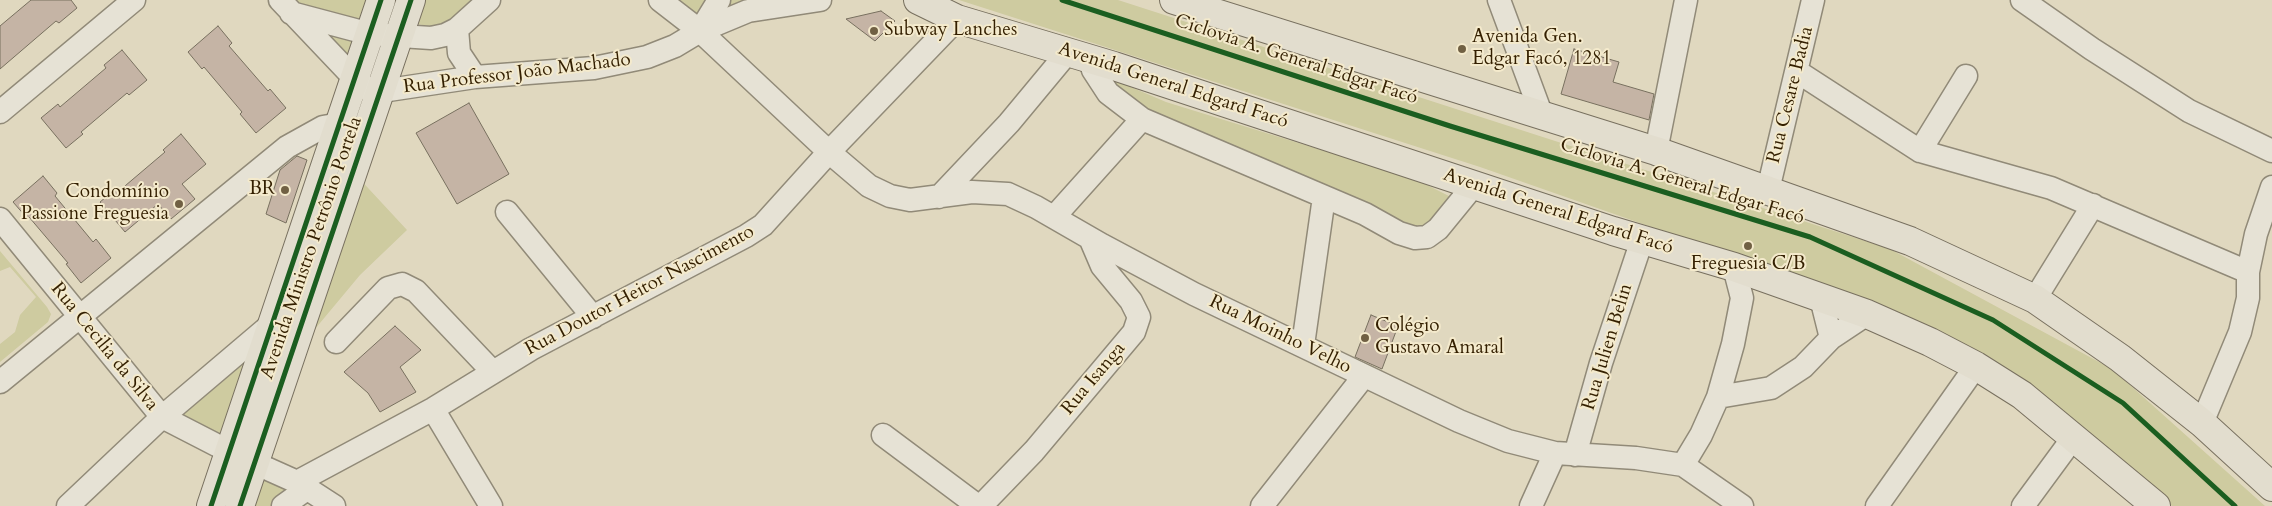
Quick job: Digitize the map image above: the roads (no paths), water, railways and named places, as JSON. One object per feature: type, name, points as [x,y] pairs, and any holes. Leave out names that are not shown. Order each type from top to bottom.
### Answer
[{"type":"main road","name":"Avenida Ministro Petrônio Portela","points":[[211,506],[381,0]]},
{"type":"main road","name":"Avenida Ministro Petrônio Portela","points":[[240,506],[382,91],[411,0]]},
{"type":"main road","name":"Avenida General Edgard Facó","points":[[918,0],[957,19],[1379,152],[1642,240],[1734,267],[1867,314],[1930,342],[1976,366],[2022,395],[2156,506]]},
{"type":"main road","points":[[1174,0],[1656,151],[1910,241],[2035,299],[2120,358],[2202,423],[2272,486]]},
{"type":"street","points":[[0,112],[134,0]]},
{"type":"street","points":[[285,6],[370,34],[431,38],[457,30],[489,0]]},
{"type":"street","name":"Rua Moinho Velho","points":[[660,0],[700,31],[829,152],[869,186],[890,196],[910,200],[972,192],[1008,194],[1054,217],[1194,294],[1304,345],[1364,376],[1508,441],[1565,454],[1636,458],[1684,465],[1742,506]]},
{"type":"street","points":[[700,31],[719,0]]},
{"type":"street","name":"Rua Professor João Machado","points":[[382,91],[475,77],[594,68],[647,57],[675,46],[700,31],[748,11],[820,0]]},
{"type":"street","points":[[1499,0],[1542,116]]},
{"type":"street","points":[[1656,151],[1686,0]]},
{"type":"street","name":"Rua Cesare Badia","points":[[1768,190],[1798,72],[1813,0]]},
{"type":"street","points":[[2022,0],[2092,49],[2189,111],[2272,151]]},
{"type":"street","points":[[285,6],[355,79],[370,91],[382,91]]},
{"type":"street","name":"Rua Doutor Heitor Nascimento","points":[[283,506],[302,485],[433,409],[492,371],[746,236],[763,225],[829,152],[957,19]]},
{"type":"street","points":[[457,30],[459,53],[475,77]]},
{"type":"street","points":[[939,197],[1009,123],[1079,56],[1093,70],[1108,93],[1142,119],[1364,214],[1399,233],[1415,238],[1427,236],[1438,229],[1474,185]]},
{"type":"street","points":[[1798,72],[1920,151],[2051,188],[2248,272]]},
{"type":"street","points":[[1920,151],[1966,76]]},
{"type":"street","points":[[1054,217],[1142,119]]},
{"type":"street","points":[[0,382],[286,147],[316,130],[340,124]]},
{"type":"street","points":[[2202,423],[2240,332],[2248,298],[2248,272],[2256,234],[2272,187]]},
{"type":"street","points":[[1304,345],[1324,198]]},
{"type":"street","points":[[2035,299],[2093,205]]},
{"type":"street","points":[[507,212],[593,317]]},
{"type":"street","name":"Rua Cecilia da Silva","points":[[0,219],[162,417],[230,452],[302,485],[334,506]]},
{"type":"street","name":"Rua Isanga","points":[[979,506],[1034,451],[1134,332],[1139,317],[1132,301],[1102,266],[1090,238]]},
{"type":"street","name":"Rua Julien Belin","points":[[1532,506],[1565,454],[1601,363],[1642,240]]},
{"type":"street","points":[[1684,465],[1701,435],[1718,397],[1733,344],[1742,298],[1734,267]]},
{"type":"street","points":[[1742,298],[1763,277]]},
{"type":"street","points":[[336,342],[388,288],[402,284],[416,291],[492,371]]},
{"type":"street","points":[[1821,298],[1831,338]]},
{"type":"street","points":[[1718,397],[1771,388],[1803,367],[1831,338],[1867,314]]},
{"type":"street","points":[[68,506],[162,417],[274,322]]},
{"type":"street","points":[[1877,506],[1976,366]]},
{"type":"street","points":[[1262,506],[1364,376]]},
{"type":"street","points":[[433,409],[491,506]]},
{"type":"street","points":[[883,435],[979,506]]},
{"type":"street","points":[[2023,506],[2073,438]]},
{"type":"place","name":"Subway Lanches","points":[[874,31]]},
{"type":"place","name":"Avenida Gen. Edgar Facó, 1281","points":[[1462,49]]},
{"type":"place","name":"BR","points":[[285,190]]},
{"type":"place","name":"Condomínio Passione Freguesia","points":[[179,204]]},
{"type":"place","name":"Freguesia C/B","points":[[1748,246]]},
{"type":"place","name":"Colégio Gustavo Amaral","points":[[1365,338]]}]
